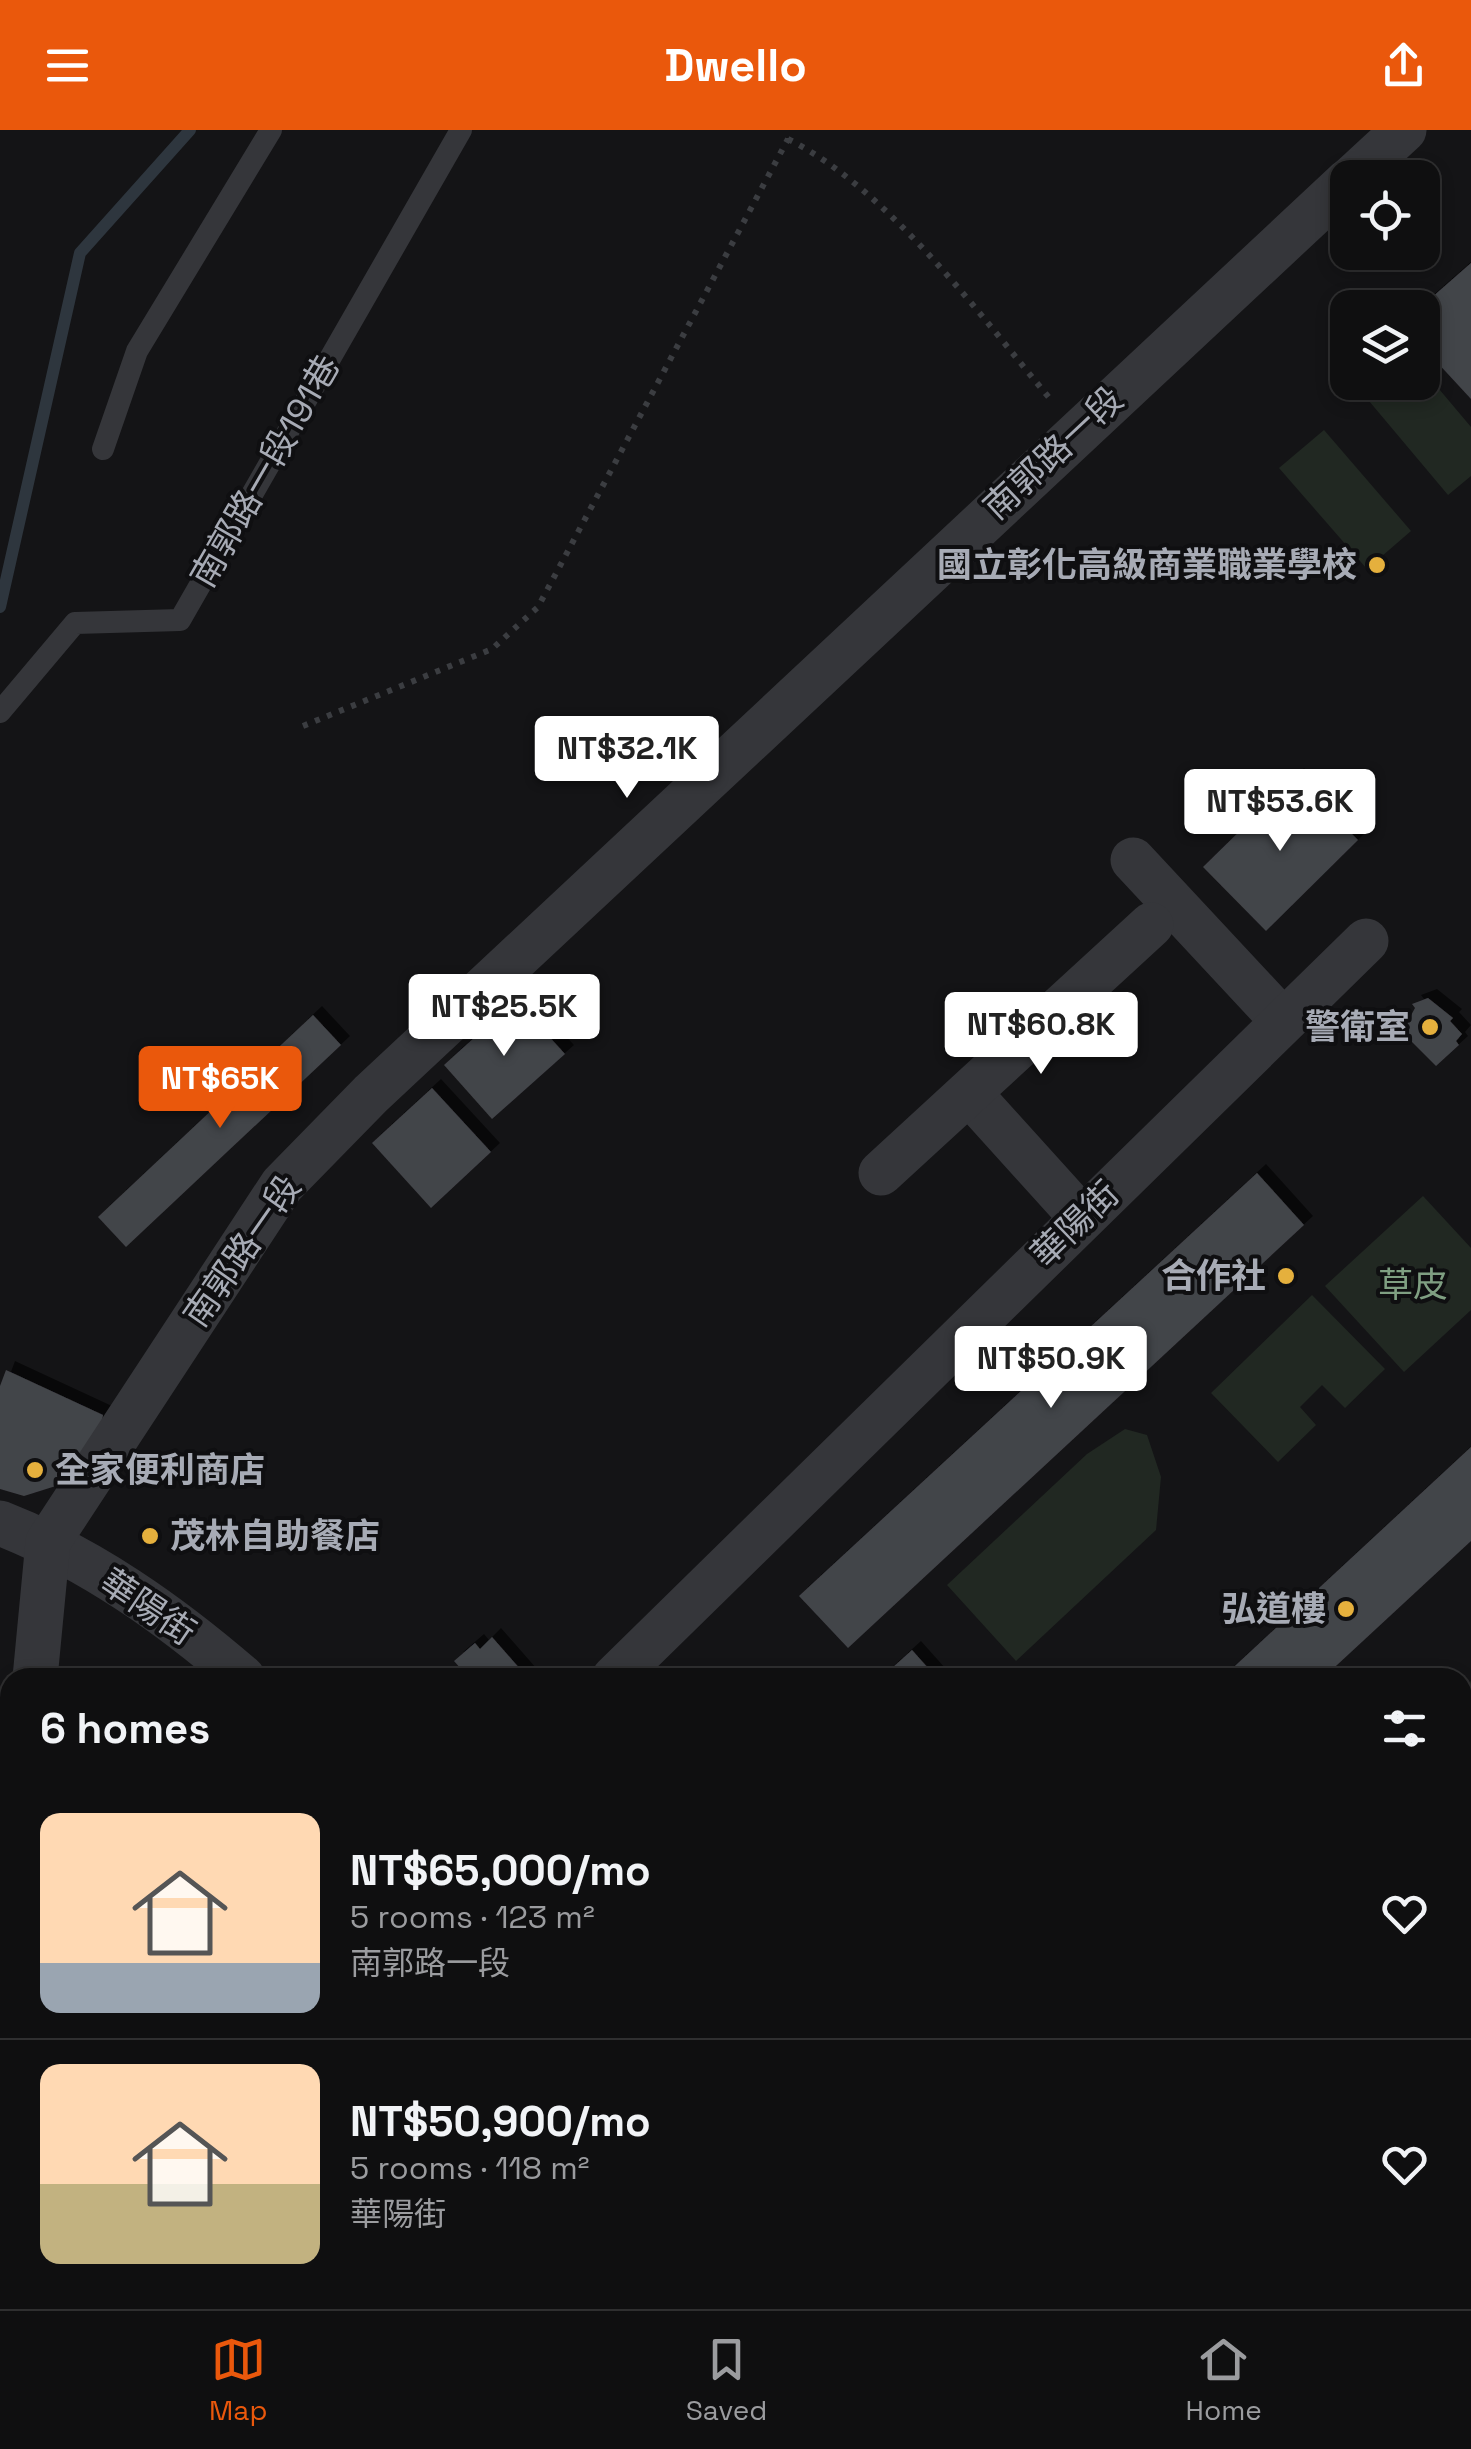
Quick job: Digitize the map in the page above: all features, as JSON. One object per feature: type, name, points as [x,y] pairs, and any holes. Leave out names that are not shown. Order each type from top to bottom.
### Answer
[{"type":"street","name":"南郭路一段","points":[[1372,160],[1404,130]]},
{"type":"street","name":"南郭路一段","points":[[48,1542],[282,1185],[371,1094],[1076,430],[1330,198]]},
{"type":"street","points":[[1133,860],[1283,1020]]},
{"type":"street","points":[[881,1173],[1151,925]]},
{"type":"street","name":"華陽街","points":[[624,1668],[1366,940]]},
{"type":"street","points":[[969,1093],[1082,1218]]},
{"type":"street","points":[[0,1523],[48,1542],[36,1668]]},
{"type":"street","name":"華陽街","points":[[48,1542],[180,1624],[231,1668]]},
{"type":"lane","points":[[102,449],[138,352],[271,130]]},
{"type":"lane","name":"南郭路一段191巷","points":[[0,712],[76,623],[180,620],[461,130]]},
{"type":"path","points":[[303,726],[492,649],[538,607],[788,135],[829,160],[940,268],[1076,430]]},
{"type":"green space","points":[[1440,390],[1471,427],[1471,476],[1448,495],[1368,400],[1440,400]]},
{"type":"green space","points":[[1324,430],[1411,531],[1367,569],[1279,468]]},
{"type":"green space","name":"草皮","points":[[1423,1196],[1471,1248],[1471,1310],[1404,1372],[1325,1286]]},
{"type":"green space","name":"草皮","points":[[1312,1295],[1385,1369],[1345,1408],[1322,1385],[1300,1407],[1316,1425],[1278,1462],[1211,1393]]},
{"type":"green space","points":[[1125,1429],[1147,1435],[1161,1477],[1156,1530],[1016,1661],[947,1585],[1087,1454]]},
{"type":"building","points":[[1471,263],[1471,399],[1440,365],[1440,290]]},
{"type":"building","points":[[1295,777],[1358,840],[1266,931],[1203,867]]},
{"type":"building","name":"警衛室","points":[[1428,998],[1453,1018],[1450,1021],[1462,1034],[1456,1041],[1459,1045],[1436,1066],[1402,1032],[1415,1008],[1412,1004]]},
{"type":"building","points":[[516,1000],[565,1054],[492,1119],[444,1065]]},
{"type":"building","points":[[313,1015],[341,1045],[126,1247],[98,1217]]},
{"type":"building","points":[[432,1088],[491,1152],[431,1208],[372,1143]]},
{"type":"building","points":[[1257,1173],[1304,1225],[848,1648],[799,1596]]},
{"type":"building","points":[[6,1370],[103,1415],[95,1452],[59,1485],[24,1496],[0,1489],[0,1386]]},
{"type":"building","name":"弘道樓","points":[[1471,1447],[1471,1541],[1334,1668],[1233,1668]]},
{"type":"building","points":[[492,1637],[519,1668],[460,1668],[454,1661],[475,1643],[480,1649]]},
{"type":"building","points":[[912,1650],[928,1668],[892,1668]]},
{"type":"waterway","points":[[0,607],[80,253],[190,130]]},
{"type":"place","name":"國立彰化高級商業職業學校","points":[[1377,565]]},
{"type":"place","name":"警衛室","points":[[1430,1027]]},
{"type":"place","name":"合作社","points":[[1286,1276]]},
{"type":"place","name":"全家便利商店","points":[[35,1470]]},
{"type":"place","name":"茂林自助餐店","points":[[150,1536]]},
{"type":"place","name":"弘道樓","points":[[1346,1609]]}]
